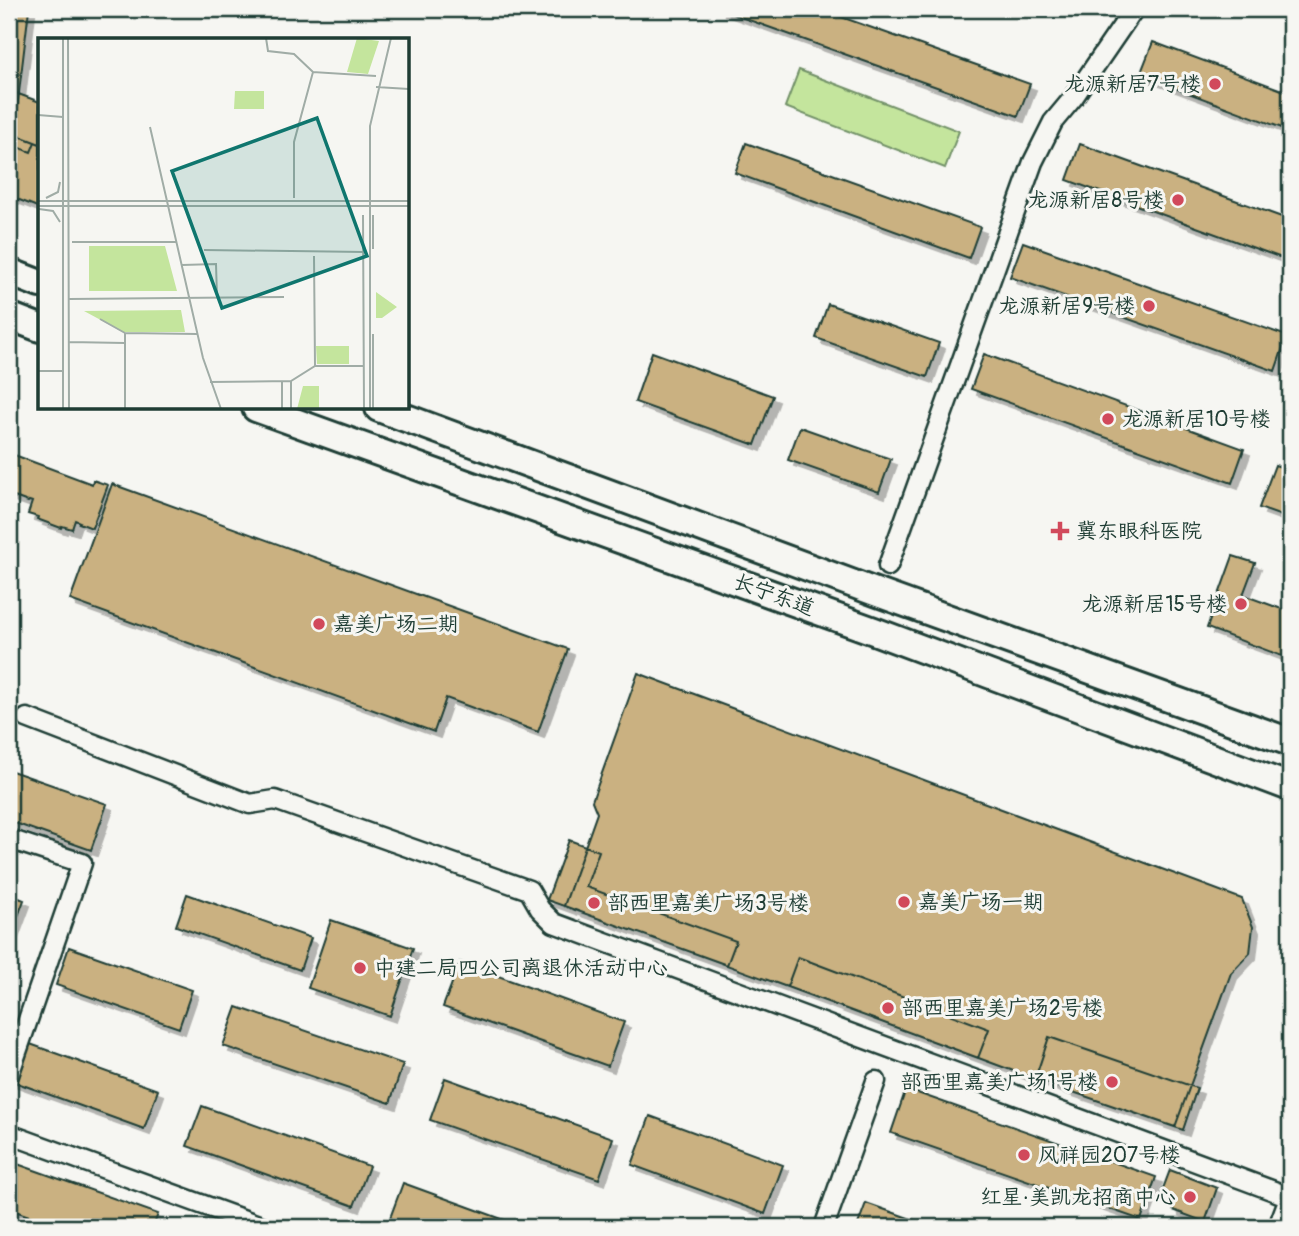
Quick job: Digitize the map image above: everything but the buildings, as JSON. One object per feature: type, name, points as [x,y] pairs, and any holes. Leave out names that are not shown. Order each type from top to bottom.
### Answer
[{"type":"main road","points":[[9,272],[38,283]]},
{"type":"main road","points":[[9,316],[38,327]]},
{"type":"main road","name":"长宁东道","points":[[262,410],[874,631],[1290,787]]},
{"type":"main road","name":"长宁东道","points":[[384,410],[1290,743]]},
{"type":"street","points":[[888,566],[1033,162],[1053,122],[1073,98],[1134,9]]},
{"type":"street","points":[[27,718],[250,804],[275,800],[529,890],[540,909],[554,923],[1290,1196],[1279,1227]]},
{"type":"street","points":[[9,839],[82,863],[9,1075]]},
{"type":"street","points":[[824,1227],[876,1081]]},
{"type":"street","points":[[9,1134],[264,1227]]},
{"type":"green space","points":[[799,70],[959,131],[945,168],[785,107]]},
{"type":"place","name":"龙源新居7号楼","points":[[1215,84]]},
{"type":"place","name":"龙源新居8号楼","points":[[1178,200]]},
{"type":"place","name":"龙源新居9号楼","points":[[1149,306]]},
{"type":"place","name":"龙源新居10号楼","points":[[1108,419]]},
{"type":"place","name":"冀东眼科医院","points":[[1060,531]]},
{"type":"place","name":"龙源新居15号楼","points":[[1241,604]]},
{"type":"place","name":"嘉美广场二期","points":[[319,624]]},
{"type":"place","name":"嘉美广场一期","points":[[904,902]]},
{"type":"place","name":"部西里嘉美广场3号楼","points":[[594,903]]},
{"type":"place","name":"中建二局四公司离退休活动中心","points":[[360,968]]},
{"type":"place","name":"部西里嘉美广场2号楼","points":[[888,1008]]},
{"type":"place","name":"部西里嘉美广场1号楼","points":[[1112,1082]]},
{"type":"place","name":"风祥园207号楼","points":[[1024,1155]]},
{"type":"place","name":"红星·美凯龙招商中心","points":[[1190,1197]]}]
